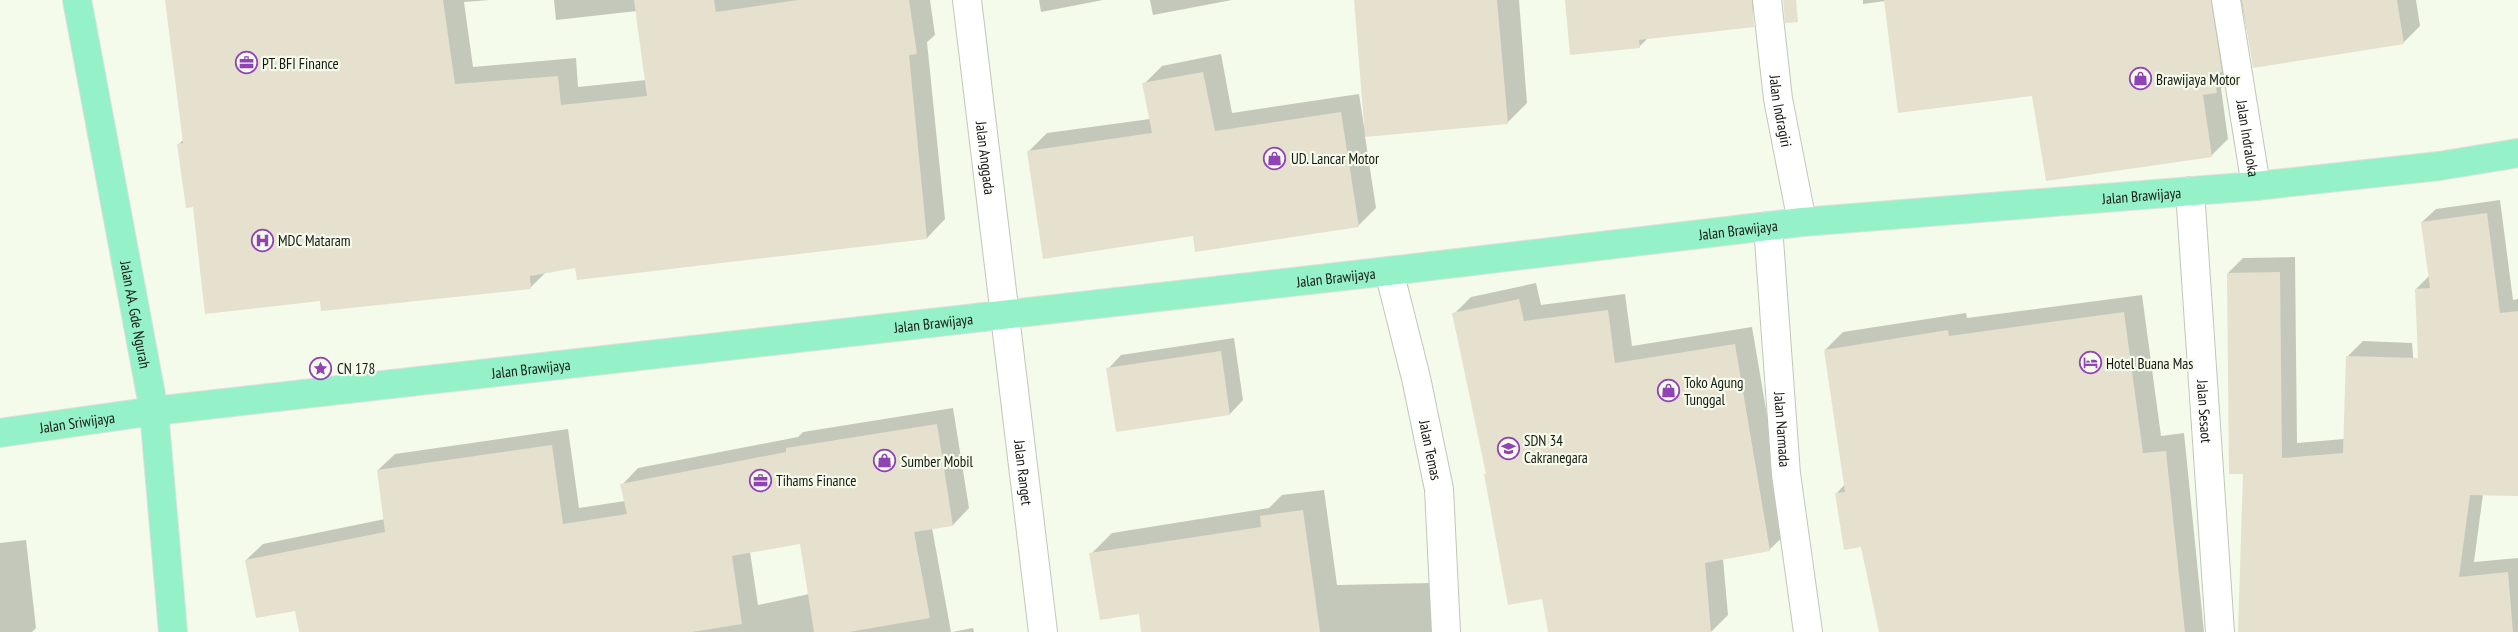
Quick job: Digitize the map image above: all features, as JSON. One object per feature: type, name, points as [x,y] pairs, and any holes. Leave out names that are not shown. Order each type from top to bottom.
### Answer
[{"type":"main road","name":"Jalan AA. Gde Ngurah","points":[[77,0],[154,411],[173,632]]},
{"type":"main road","name":"Jalan Brawijaya","points":[[154,411],[1389,271],[1802,222],[2256,186],[2439,166],[2518,153]]},
{"type":"main road","name":"Jalan Sriwijaya","points":[[0,433],[154,411]]},
{"type":"street","name":"Jalan Anggada","points":[[967,0],[1006,314]]},
{"type":"street","name":"Jalan Indragiri","points":[[1767,0],[1778,99],[1802,222]]},
{"type":"street","name":"Jalan Indraloka","points":[[2226,0],[2256,186]]},
{"type":"street","name":"Jalan Sesaot","points":[[2190,191],[2220,632]]},
{"type":"street","name":"Jalan Narmada","points":[[1768,226],[1786,474],[1808,632]]},
{"type":"street","name":"Jalan Temas","points":[[1389,271],[1416,378],[1439,489],[1446,632]]},
{"type":"street","name":"Jalan Ranget","points":[[1006,314],[1043,632]]},
{"type":"building","points":[[165,0],[443,0],[455,84],[558,76],[561,105],[647,96],[634,0],[714,0],[716,12],[798,0],[909,0],[917,54],[909,55],[927,239],[577,280],[575,268],[530,276],[531,289],[321,311],[320,301],[205,314],[193,207],[186,208],[177,144],[183,143]]},
{"type":"building","points":[[1354,0],[1497,0],[1508,124],[1365,137]]},
{"type":"building","points":[[1565,0],[1752,0],[1754,27],[1639,40],[1640,48],[1570,55]]},
{"type":"building","points":[[1783,0],[1796,0],[1798,22],[1785,23]]},
{"type":"building","points":[[1884,0],[2211,0],[2222,72],[2214,73],[2217,93],[2203,95],[2212,157],[2046,181],[2032,96],[1898,113]]},
{"type":"building","points":[[2242,0],[2397,0],[2404,44],[2253,68]]},
{"type":"building","points":[[1203,72],[1215,131],[1341,112],[1359,227],[1195,252],[1193,236],[1043,259],[1027,151],[1152,133],[1142,83]]},
{"type":"building","points":[[2487,213],[2500,313],[2518,311],[2518,496],[2470,495],[2459,577],[2508,572],[2513,632],[2238,632],[2243,474],[2229,474],[2227,273],[2280,272],[2282,458],[2343,453],[2346,356],[2418,358],[2415,289],[2430,288],[2421,222]]},
{"type":"building","points":[[1519,299],[1524,321],[1608,310],[1615,363],[1735,344],[1770,551],[1705,563],[1711,632],[1548,632],[1542,599],[1508,605],[1484,474],[1486,474],[1452,313]]},
{"type":"building","points":[[2124,312],[2143,453],[2166,451],[2185,632],[1879,632],[1861,547],[1844,550],[1835,493],[1845,492],[1824,350],[1948,330],[1949,336]]},
{"type":"building","points":[[1221,351],[1230,415],[1116,432],[1106,368]]},
{"type":"building","points":[[937,424],[953,526],[914,532],[930,618],[849,632],[814,632],[800,544],[732,556],[742,624],[692,632],[299,632],[295,611],[256,618],[245,560],[385,532],[377,470],[552,445],[563,524],[627,514],[620,484],[786,452],[786,448]]},
{"type":"building","points":[[1303,510],[1320,632],[1141,632],[1139,614],[1100,620],[1089,553],[1261,527],[1260,516]]},
{"type":"place","name":"PT. BFI Finance","points":[[246,63]]},
{"type":"place","name":"Brawijaya Motor","points":[[2140,79]]},
{"type":"place","name":"UD. Lancar Motor","points":[[1275,158]]},
{"type":"place","name":"MDC Mataram","points":[[262,240]]},
{"type":"place","name":"Hotel Buana Mas","points":[[2090,363]]},
{"type":"place","name":"CN 178","points":[[321,368]]},
{"type":"place","name":"Toko Agung Tunggal","points":[[1668,391]]},
{"type":"place","name":"SDN 34 Cakranegara","points":[[1508,449]]},
{"type":"place","name":"Sumber Mobil","points":[[885,461]]},
{"type":"place","name":"Tihams Finance","points":[[760,480]]}]
